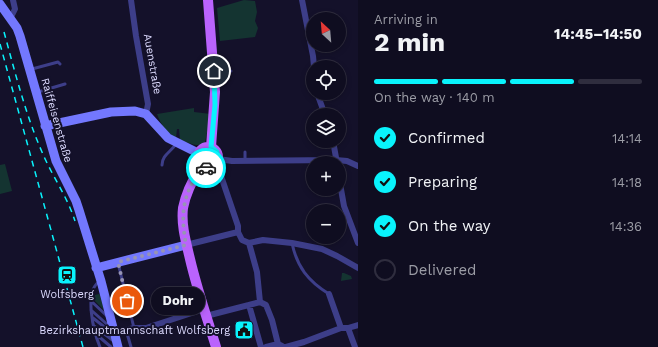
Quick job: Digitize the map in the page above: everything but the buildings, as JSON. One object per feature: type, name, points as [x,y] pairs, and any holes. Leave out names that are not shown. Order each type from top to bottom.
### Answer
[{"type":"main road","points":[[208,0],[214,71],[215,105],[211,147]]},
{"type":"main road","points":[[211,147],[217,152],[217,162],[208,168],[202,166],[198,160],[198,153],[204,148],[211,147]]},
{"type":"main road","points":[[202,166],[189,187],[183,208],[182,220],[186,245],[196,285],[216,347]]},
{"type":"street","points":[[10,19],[15,9],[13,0]]},
{"type":"street","name":"Auenstraße","points":[[131,0],[148,104],[146,114]]},
{"type":"street","points":[[302,0],[313,60]]},
{"type":"street","name":"Raiffeisenstraße","points":[[0,4],[17,28],[56,161],[76,201],[101,281],[113,331],[115,346]]},
{"type":"street","points":[[46,126],[111,112],[135,111],[146,114],[162,133],[177,143],[198,153]]},
{"type":"street","points":[[306,161],[217,162],[238,226],[238,232],[242,240],[248,243],[263,240],[292,243],[322,250],[337,256],[358,268]]},
{"type":"street","points":[[346,161],[358,166]]},
{"type":"street","points":[[342,196],[344,206],[358,243]]},
{"type":"street","points":[[96,268],[238,232]]},
{"type":"street","points":[[248,243],[257,272],[260,302]]},
{"type":"street","points":[[329,294],[341,328]]},
{"type":"street","points":[[113,331],[146,328],[205,313],[260,302],[266,305],[281,346],[266,347]]},
{"type":"street","points":[[249,305],[261,347]]},
{"type":"street","points":[[286,347],[341,328],[348,328],[358,325]]},
{"type":"street","points":[[348,328],[355,347]]},
{"type":"lane","points":[[30,70],[58,62],[60,64]]},
{"type":"lane","points":[[214,71],[231,71]]},
{"type":"lane","points":[[36,92],[66,84]]},
{"type":"lane","points":[[162,164],[163,158],[177,143]]},
{"type":"lane","points":[[245,152],[245,161]]},
{"type":"lane","points":[[292,243],[299,267],[319,288],[329,294]]},
{"type":"lane","points":[[118,262],[134,328]]},
{"type":"lane","points":[[100,347],[94,326],[91,301],[94,286],[101,281]]},
{"type":"lane","points":[[91,301],[110,319]]},
{"type":"lane","points":[[91,310],[113,331]]},
{"type":"lane","points":[[93,318],[111,333],[113,331]]},
{"type":"lane","points":[[94,326],[115,346]]},
{"type":"lane","points":[[126,329],[131,347]]},
{"type":"lane","points":[[96,334],[115,346]]},
{"type":"green space","points":[[244,0],[255,1],[257,12],[255,21],[258,28],[255,37],[220,41],[217,8]]},
{"type":"green space","points":[[194,108],[194,112],[211,114],[205,142],[200,145],[180,140],[179,129],[177,129],[176,138],[172,136],[164,128],[157,114]]},
{"type":"green space","points":[[5,164],[12,191],[0,194],[0,165]]},
{"type":"green space","points":[[342,273],[351,276],[352,279],[341,281]]},
{"type":"green space","points":[[99,294],[104,310],[94,300],[95,295]]},
{"type":"railway","points":[[4,32],[30,122],[46,161],[68,203],[75,221]]},
{"type":"railway","points":[[0,44],[83,347]]},
{"type":"way so far","points":[[127,301],[118,262],[186,245],[182,220],[183,208],[189,187],[195,176],[202,166],[206,168]]},
{"type":"place","name":"Wolfsberg","points":[[67,275]]},
{"type":"place","name":"Dohr","points":[[127,301]]},
{"type":"place","name":"Bezirkshauptmannschaft Wolfsberg","points":[[244,330]]},
{"type":"route","points":[[206,168],[215,165],[218,159],[217,152],[211,147],[215,105],[214,71]]}]
